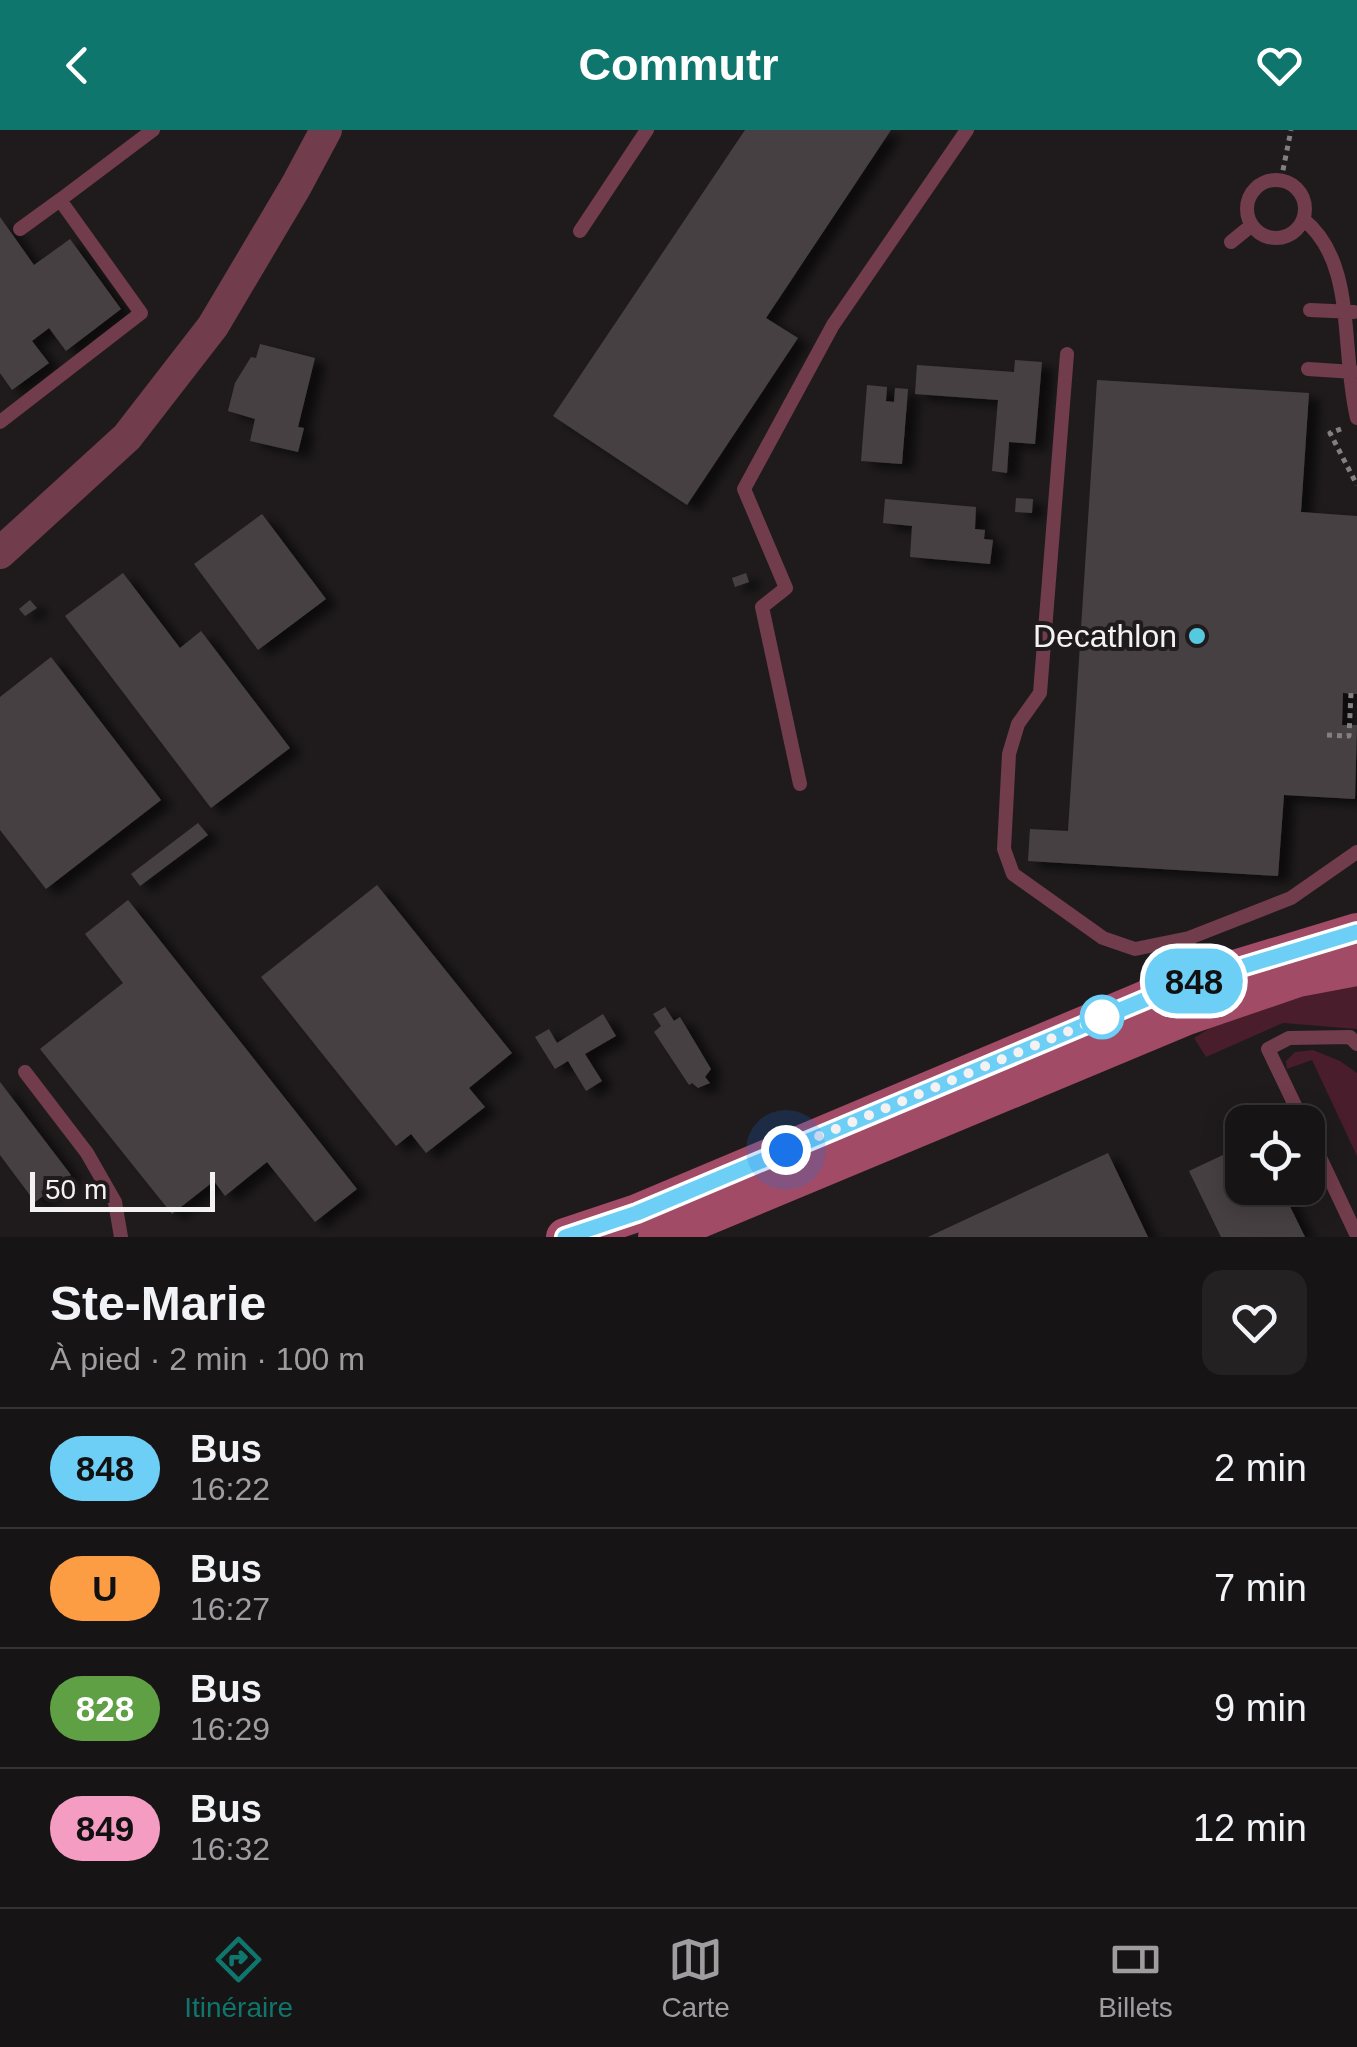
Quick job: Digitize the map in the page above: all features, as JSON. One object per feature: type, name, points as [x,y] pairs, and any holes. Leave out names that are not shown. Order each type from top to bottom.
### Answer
[{"type":"main road","points":[[565,1237],[637,1213],[1175,987],[1357,932]]},
{"type":"main road","points":[[657,1237],[1187,1016],[1298,978],[1357,967]]},
{"type":"street","points":[[0,553],[128,437],[213,326],[326,130]]},
{"type":"lane","points":[[20,230],[153,130]]},
{"type":"lane","points":[[580,232],[647,130]]},
{"type":"lane","points":[[800,784],[762,607],[786,588],[744,489],[832,325],[967,130]]},
{"type":"lane","points":[[1271,180],[1281,180],[1306,188],[1305,207],[1303,219],[1294,232],[1276,238],[1258,232],[1247,207],[1254,190],[1271,180]]},
{"type":"lane","points":[[0,422],[141,313],[60,200]]},
{"type":"lane","points":[[1303,219],[1324,230],[1340,246],[1353,288],[1352,422]]},
{"type":"lane","points":[[1231,242],[1252,225]]},
{"type":"lane","points":[[1310,310],[1354,312]]},
{"type":"lane","points":[[1068,354],[1040,694],[1018,724],[1009,754],[1004,849],[1013,874],[1102,938],[1135,948],[1189,938],[1291,898],[1357,852]]},
{"type":"lane","points":[[1308,369],[1354,372]]},
{"type":"lane","points":[[1049,1040],[1184,970],[1191,955],[1189,938]]},
{"type":"lane","points":[[1295,1105],[1268,1049],[1289,1038],[1350,1038],[1357,1044]]},
{"type":"lane","points":[[25,1072],[87,1153],[115,1202],[121,1237]]},
{"type":"lane","points":[[1325,1168],[1357,1236]]},
{"type":"path","points":[[1281,180],[1291,130]]},
{"type":"path","points":[[1352,422],[1330,433],[1357,486]]},
{"type":"path","points":[[1327,735],[1349,736],[1351,694]]},
{"type":"shaded area","points":[[1357,981],[1357,1029],[1283,1023],[1206,1057],[1194,1038],[1231,1015]]},
{"type":"shaded area","points":[[1313,1050],[1357,1073],[1357,1156],[1312,1060],[1287,1069],[1286,1061],[1295,1052]]},
{"type":"building","points":[[745,130],[891,130],[766,318],[798,338],[687,505],[553,416]]},
{"type":"building","points":[[0,217],[34,265],[70,239],[121,309],[66,351],[49,328],[32,341],[49,363],[12,390],[0,373]]},
{"type":"building","points":[[260,344],[315,358],[298,427],[304,428],[298,452],[250,441],[255,419],[228,411],[235,383],[251,357],[256,358]]},
{"type":"building","points":[[1015,360],[1042,362],[1035,444],[1009,442],[1007,473],[992,471],[998,400],[915,394],[917,365],[1014,372]]},
{"type":"building","points":[[1097,380],[1309,393],[1301,512],[1357,516],[1357,694],[1343,693],[1342,725],[1357,725],[1355,799],[1284,795],[1278,876],[1028,861],[1030,829],[1068,831]]},
{"type":"building","points":[[867,385],[887,387],[886,401],[894,402],[895,388],[908,389],[902,464],[861,461]]},
{"type":"building","points":[[1016,498],[1033,499],[1032,513],[1015,512]]},
{"type":"building","points":[[885,499],[976,507],[975,529],[985,530],[984,539],[993,540],[990,564],[910,557],[912,526],[883,523]]},
{"type":"building","points":[[262,514],[326,599],[258,650],[194,564]]},
{"type":"building","points":[[123,573],[180,648],[201,631],[290,748],[211,808],[65,616]]},
{"type":"building","points":[[746,573],[749,582],[735,587],[732,578]]},
{"type":"building","points":[[30,600],[37,608],[25,616],[19,609]]},
{"type":"building","points":[[51,657],[161,800],[46,889],[0,830],[0,697]]},
{"type":"building","points":[[198,823],[208,835],[140,886],[131,874]]},
{"type":"building","points":[[377,885],[512,1053],[469,1088],[485,1107],[426,1153],[411,1134],[396,1146],[261,977]]},
{"type":"building","points":[[128,900],[357,1189],[315,1222],[267,1162],[225,1196],[214,1181],[172,1214],[40,1049],[123,983],[85,934]]},
{"type":"building","points":[[665,1007],[674,1021],[680,1017],[711,1069],[705,1077],[710,1083],[698,1088],[689,1085],[654,1032],[661,1026],[653,1014]]},
{"type":"building","points":[[603,1014],[616,1036],[585,1054],[602,1081],[586,1091],[568,1061],[555,1069],[535,1037],[549,1029],[557,1043]]},
{"type":"building","points":[[0,1082],[71,1175],[35,1202],[0,1155]]},
{"type":"building","points":[[1108,1153],[1148,1237],[928,1237]]},
{"type":"building","points":[[1225,1154],[1225,1205],[1289,1205],[1305,1237],[1221,1237],[1189,1171]]},
{"type":"bus line","name":"848","points":[[565,1237],[637,1213],[1175,987],[1357,932]]},
{"type":"place","name":"Decathlon","points":[[1197,636]]},
{"type":"route","points":[[786,1150],[1112,1013],[1102,1017]]}]
